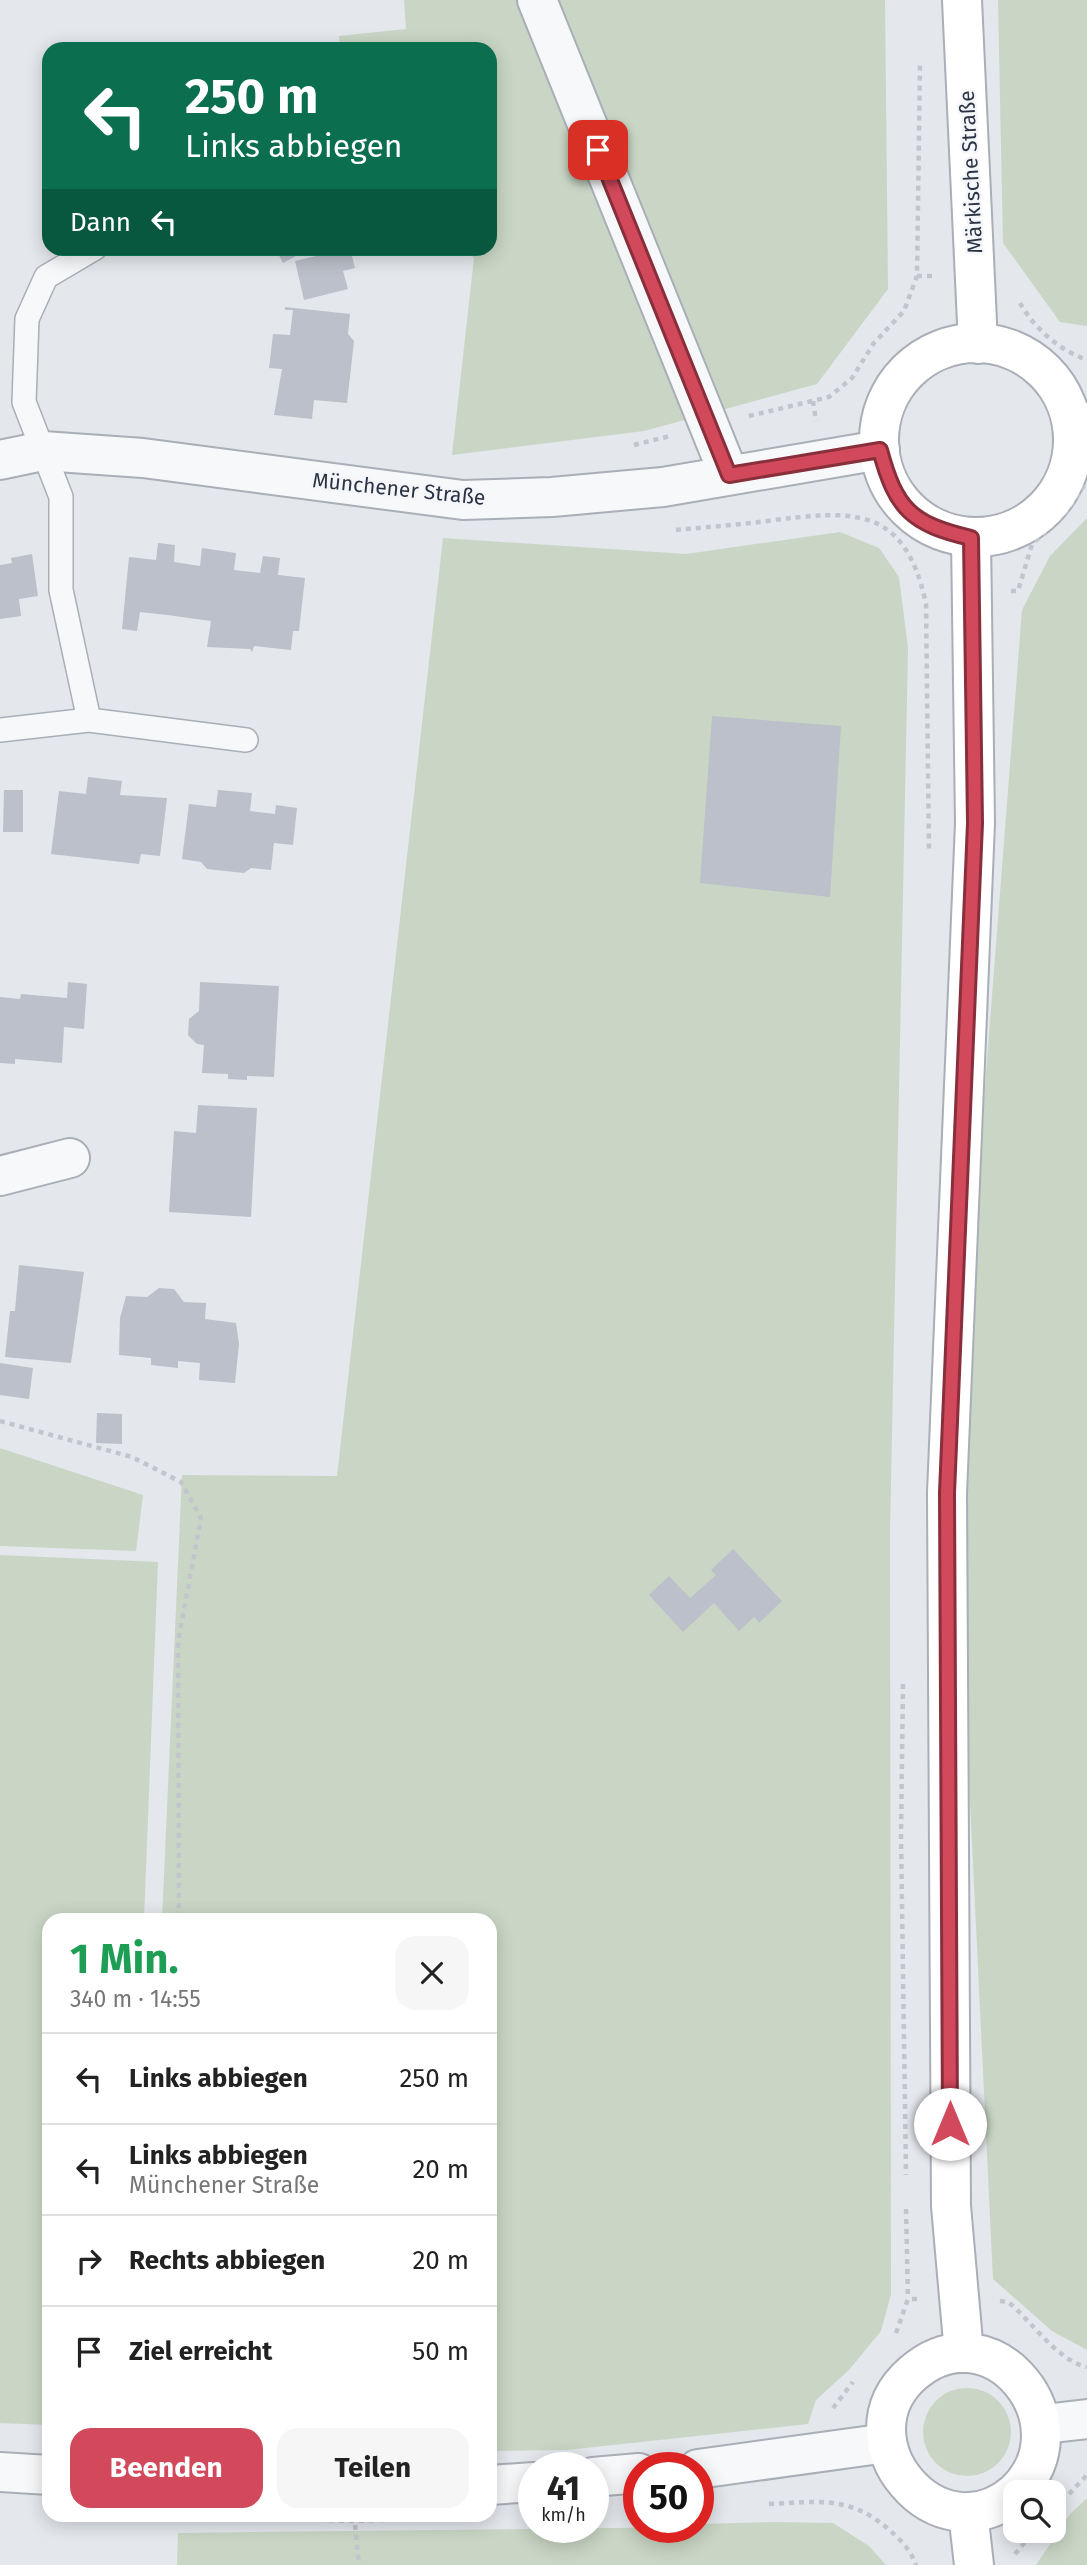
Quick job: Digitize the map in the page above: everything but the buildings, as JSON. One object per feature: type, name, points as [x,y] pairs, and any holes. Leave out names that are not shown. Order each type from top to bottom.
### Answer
[{"type":"main road","name":"Märkische Straße","points":[[962,0],[978,344]]},
{"type":"main road","points":[[963,344],[995,345],[1024,356],[1049,376],[1080,424],[1069,466],[1056,496],[1033,519],[1004,534],[971,538],[940,531],[912,514],[891,489],[880,450],[879,427],[888,396],[907,371],[933,352],[963,344]]},
{"type":"main road","points":[[964,2353],[951,2206],[947,1493],[975,823],[971,538]]},
{"type":"main road","points":[[1003,2500],[989,2508],[968,2512],[929,2503],[913,2491],[900,2476],[887,2443],[891,2406],[905,2381],[927,2363],[964,2353],[987,2356],[1008,2365],[1026,2381],[1039,2402],[1044,2424],[1044,2446],[1037,2467],[1026,2480]]},
{"type":"main road","points":[[968,2512],[990,2562]]},
{"type":"street","points":[[537,0],[729,475]]},
{"type":"street","name":"Münchener Straße","points":[[0,460],[43,451],[143,458],[463,500],[552,497],[651,488],[880,450]]},
{"type":"street","points":[[0,1176],[70,1158]]},
{"type":"street","points":[[1044,2424],[1087,2419]]},
{"type":"street","points":[[714,2467],[887,2443]]},
{"type":"street","points":[[0,2472],[42,2475]]},
{"type":"street","points":[[497,2485],[518,2483]]},
{"type":"lane","points":[[81,256],[46,277],[27,319],[24,402],[61,497],[61,590],[89,720]]},
{"type":"lane","points":[[0,730],[89,720],[246,740]]},
{"type":"path","points":[[622,447],[829,397],[852,378],[874,344],[904,311],[917,276],[920,55]]},
{"type":"path","points":[[670,531],[833,513],[865,518],[889,531],[908,551],[920,576],[926,604],[929,858]]},
{"type":"path","points":[[0,1421],[132,1457],[181,1482],[201,1518],[178,1642],[179,1913]]},
{"type":"path","points":[[903,1673],[901,1836],[906,2176]]},
{"type":"path","points":[[906,2204],[908,2299]]},
{"type":"path","points":[[835,2502],[867,2511],[895,2534],[912,2555],[916,2565]]},
{"type":"path","points":[[354,2522],[359,2565]]},
{"type":"path","points":[[990,2562],[1016,2554],[1025,2543]]},
{"type":"green space","points":[[404,0],[885,0],[888,289],[817,384],[644,431],[452,455],[474,258],[472,256],[497,256],[497,42],[339,42],[339,36],[406,29]]},
{"type":"green space","points":[[998,0],[1087,0],[1087,326],[1060,322],[1003,243]]},
{"type":"green space","points":[[1087,518],[1087,2350],[1052,2331],[993,2279],[962,1636],[973,1241],[1022,610],[1050,556]]},
{"type":"green space","points":[[840,532],[879,548],[899,577],[908,648],[890,1532],[891,2294],[881,2331],[849,2370],[816,2400],[808,2424],[567,2450],[497,2451],[497,1913],[162,1913],[182,1475],[337,1476],[443,538],[686,554]]},
{"type":"green space","points":[[0,1448],[143,1495],[136,1551],[0,1546]]},
{"type":"green space","points":[[0,1555],[158,1562],[144,1913],[42,1913],[42,2425],[0,2423]]},
{"type":"green space","points":[[967,2388],[984,2391],[998,2401],[1008,2415],[1011,2432],[1008,2449],[998,2463],[984,2473],[967,2476],[950,2473],[936,2463],[926,2449],[923,2432],[926,2415],[936,2401],[950,2391]]},
{"type":"green space","points":[[1087,2498],[1087,2565],[1036,2565],[1051,2543],[1066,2543],[1066,2520]]},
{"type":"green space","points":[[833,2523],[869,2546],[886,2565],[177,2565],[178,2533],[518,2529],[518,2543],[609,2543],[609,2528],[623,2528],[623,2543],[714,2543],[714,2524]]},
{"type":"route","points":[[598,150],[729,475],[880,450],[891,489],[912,514],[940,531],[971,538],[975,823],[947,1493],[950,2124]]}]
